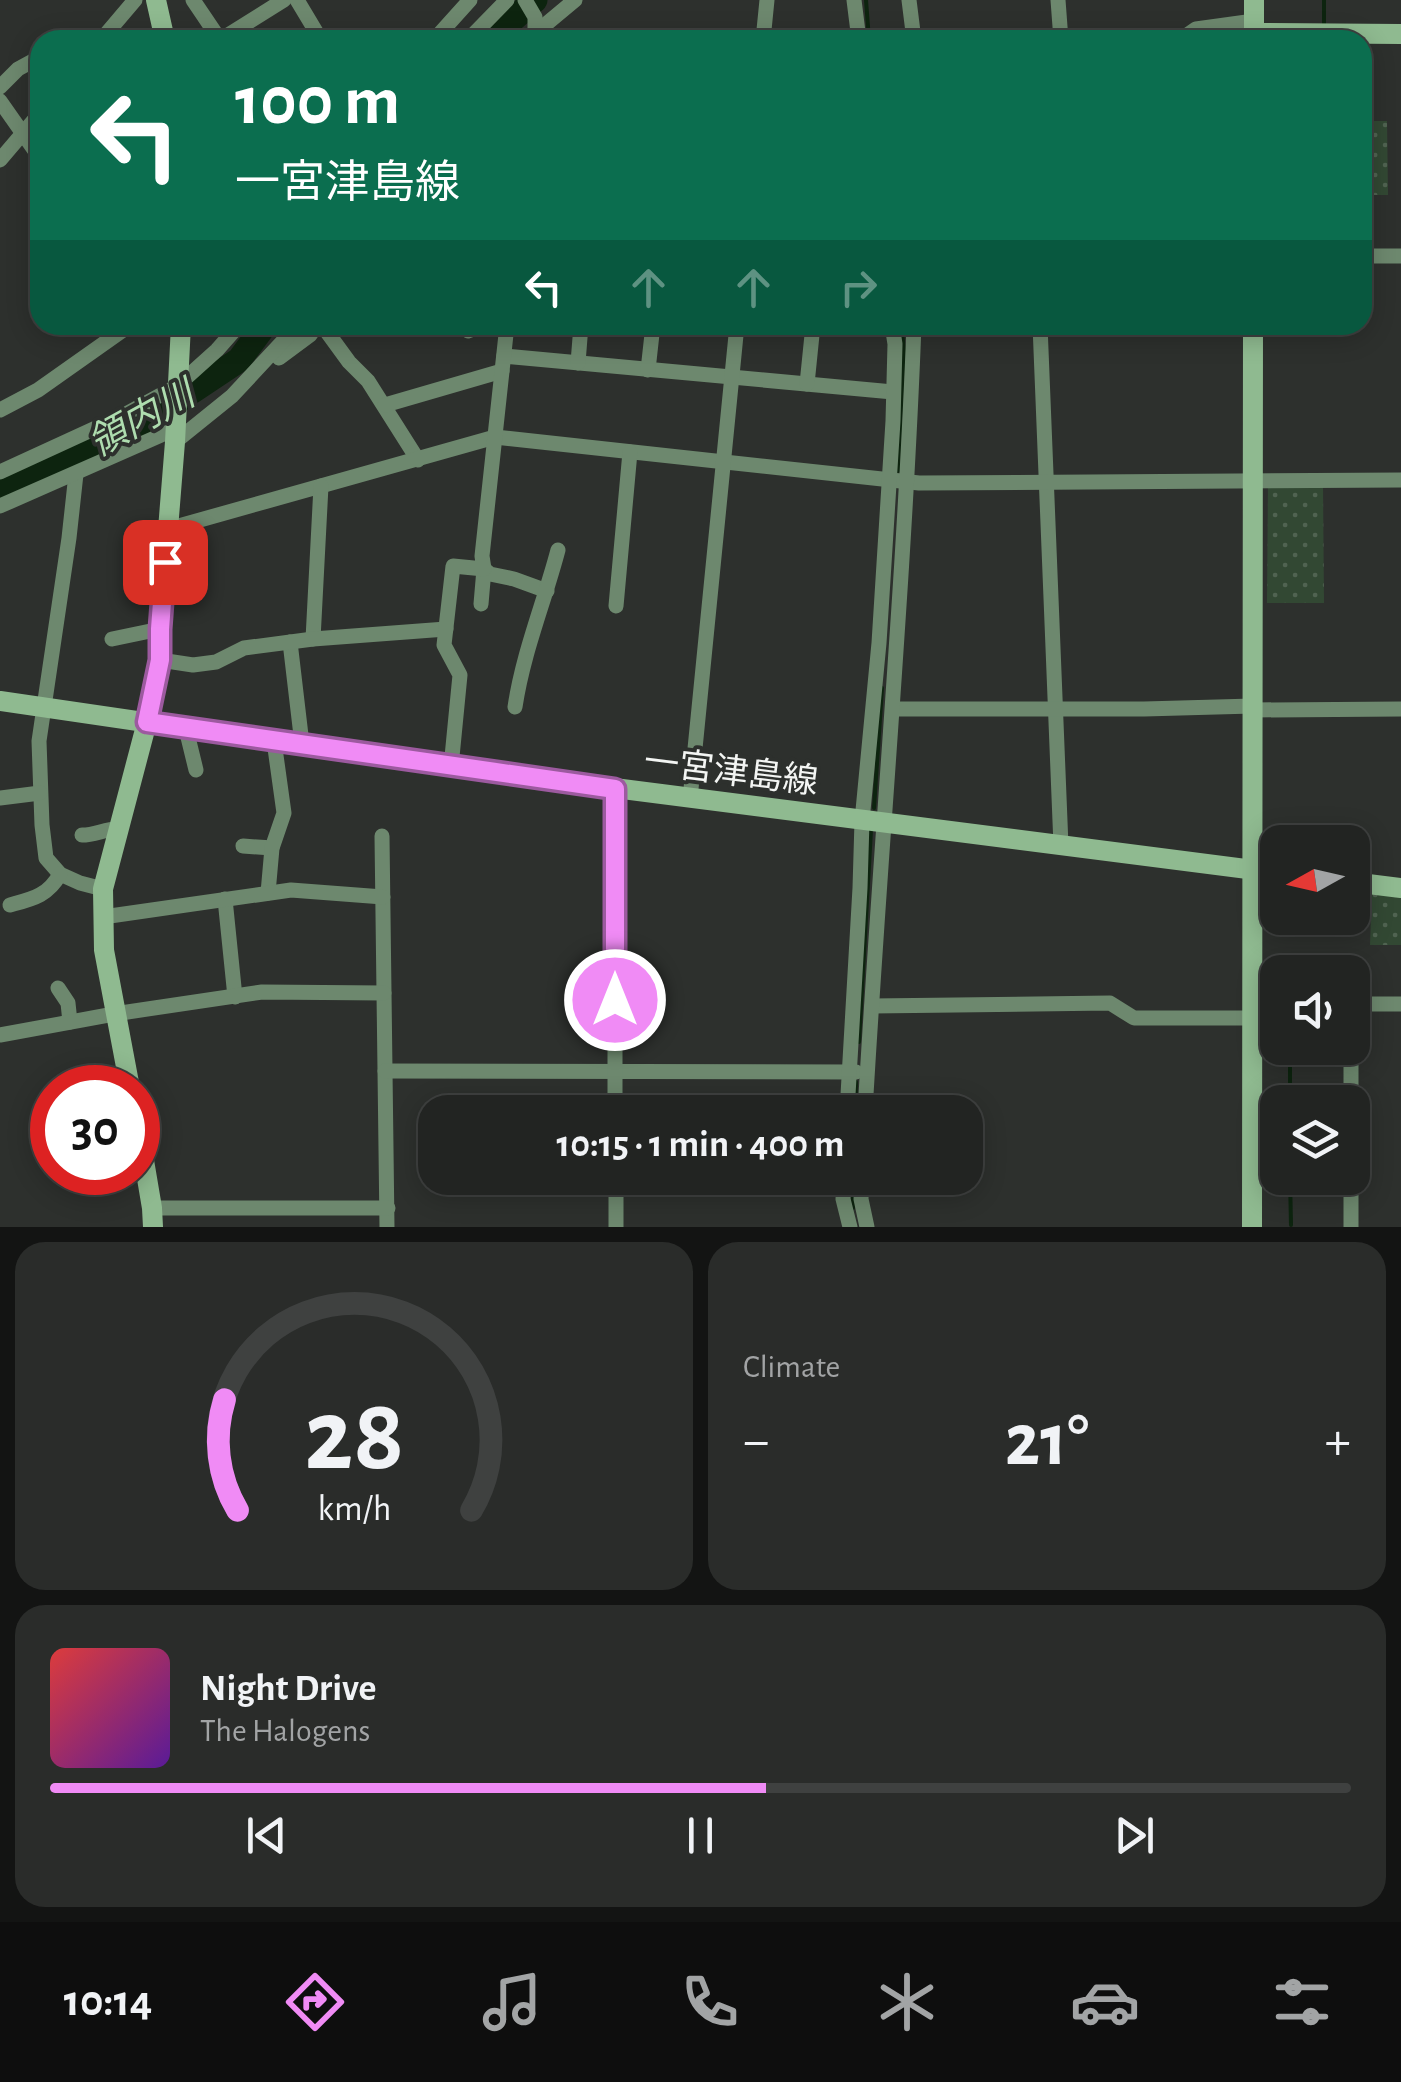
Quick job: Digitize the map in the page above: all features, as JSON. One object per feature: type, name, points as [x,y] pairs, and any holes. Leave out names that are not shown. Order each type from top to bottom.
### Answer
[{"type":"main road","points":[[156,0],[163,30]]},
{"type":"main road","points":[[1254,23],[1348,30]]},
{"type":"main road","points":[[1372,32],[1401,34]]},
{"type":"main road","points":[[125,1065],[104,950],[104,889],[160,660],[180,335]]},
{"type":"main road","points":[[1252,1227],[1254,335]]},
{"type":"main road","name":"一宮津島線","points":[[0,701],[451,767],[1260,871]]},
{"type":"main road","points":[[1370,884],[1401,888]]},
{"type":"street","points":[[110,30],[134,0]]},
{"type":"street","points":[[194,0],[214,30]]},
{"type":"street","points":[[236,30],[284,0]]},
{"type":"street","points":[[297,0],[315,30]]},
{"type":"street","points":[[443,30],[470,0]]},
{"type":"street","points":[[478,30],[507,0]]},
{"type":"street","points":[[526,0],[533,30]]},
{"type":"street","points":[[536,30],[575,0]]},
{"type":"street","points":[[764,30],[766,0]]},
{"type":"street","points":[[854,0],[858,30]]},
{"type":"street","points":[[909,0],[913,30]]},
{"type":"street","points":[[1058,0],[1060,30]]},
{"type":"street","points":[[1195,30],[1254,23]]},
{"type":"street","points":[[0,87],[18,68],[30,63]]},
{"type":"street","points":[[0,100],[30,144]]},
{"type":"street","points":[[0,160],[30,125]]},
{"type":"street","points":[[1372,256],[1401,256]]},
{"type":"street","points":[[0,410],[38,390],[113,335]]},
{"type":"street","points":[[0,472],[177,389],[230,335]]},
{"type":"street","points":[[0,506],[175,432],[220,407],[289,335]]},
{"type":"street","points":[[247,381],[310,335]]},
{"type":"street","points":[[327,335],[368,381],[418,460]]},
{"type":"street","points":[[481,604],[482,556],[505,335]]},
{"type":"street","points":[[578,363],[581,335]]},
{"type":"street","points":[[648,370],[653,335]]},
{"type":"street","points":[[690,799],[736,335]]},
{"type":"street","points":[[807,384],[812,335]]},
{"type":"street","points":[[867,1095],[879,643],[894,335]]},
{"type":"street","points":[[847,1095],[860,888],[894,709],[914,335]]},
{"type":"street","points":[[1040,335],[1061,846]]},
{"type":"street","points":[[385,405],[503,363],[578,363],[893,392]]},
{"type":"street","points":[[168,529],[496,437],[908,482],[1401,480]]},
{"type":"street","points":[[616,606],[630,452]]},
{"type":"street","points":[[76,474],[40,741],[40,793],[46,858],[60,874],[104,889]]},
{"type":"street","points":[[314,639],[321,486]]},
{"type":"street","points":[[515,708],[520,671],[558,550]]},
{"type":"street","points":[[451,767],[460,675],[444,645],[453,566],[484,569],[547,591]]},
{"type":"street","points":[[112,639],[160,629]]},
{"type":"street","points":[[160,660],[193,665],[216,662],[244,648],[446,629]]},
{"type":"street","points":[[290,642],[302,744]]},
{"type":"street","points":[[894,709],[1401,709]]},
{"type":"street","points":[[186,728],[196,770]]},
{"type":"street","points":[[268,893],[272,848],[284,814],[274,740]]},
{"type":"street","points":[[615,789],[615,1095]]},
{"type":"street","points":[[0,798],[40,793]]},
{"type":"street","points":[[90,839],[105,830],[117,830]]},
{"type":"street","points":[[382,836],[388,1227]]},
{"type":"street","points":[[243,846],[272,848]]},
{"type":"street","points":[[10,905],[40,897],[60,874]]},
{"type":"street","points":[[103,918],[291,890],[382,897]]},
{"type":"street","points":[[225,899],[234,997]]},
{"type":"street","points":[[58,988],[68,1003],[70,1022]]},
{"type":"street","points":[[0,1035],[262,992],[384,993]]},
{"type":"street","points":[[872,1006],[1110,1003],[1134,1018],[1252,1018],[1260,1009]]},
{"type":"street","points":[[1370,1004],[1401,1004]]},
{"type":"street","points":[[385,1071],[868,1072]]},
{"type":"street","points":[[616,1195],[616,1227]]},
{"type":"street","points":[[844,1195],[850,1227]]},
{"type":"street","points":[[860,1195],[867,1227]]},
{"type":"street","points":[[1350,1227],[1351,1195]]},
{"type":"street","points":[[152,1218],[388,1208]]},
{"type":"green space","points":[[1372,121],[1387,121],[1388,195],[1372,195]]},
{"type":"green space","points":[[1268,485],[1323,487],[1324,603],[1267,603]]},
{"type":"green space","points":[[1372,892],[1401,895],[1401,945],[1370,945]]},
{"type":"waterway","name":"領内川","points":[[500,30],[535,0]]},
{"type":"waterway","points":[[866,0],[868,30]]},
{"type":"waterway","points":[[1324,0],[1324,25]]},
{"type":"waterway","name":"領内川","points":[[0,490],[155,416],[239,360],[258,335]]},
{"type":"waterway","points":[[898,471],[902,335]]},
{"type":"waterway","points":[[874,808],[882,688]]},
{"type":"waterway","points":[[859,1042],[871,830]]},
{"type":"waterway","points":[[1290,1065],[1290,1085]]},
{"type":"waterway","points":[[856,1082],[856,1095]]},
{"type":"waterway","points":[[853,1195],[853,1208]]},
{"type":"waterway","points":[[1290,1195],[1291,1225]]},
{"type":"route","points":[[165,562],[160,660],[147,722],[615,789],[615,1000]]}]
